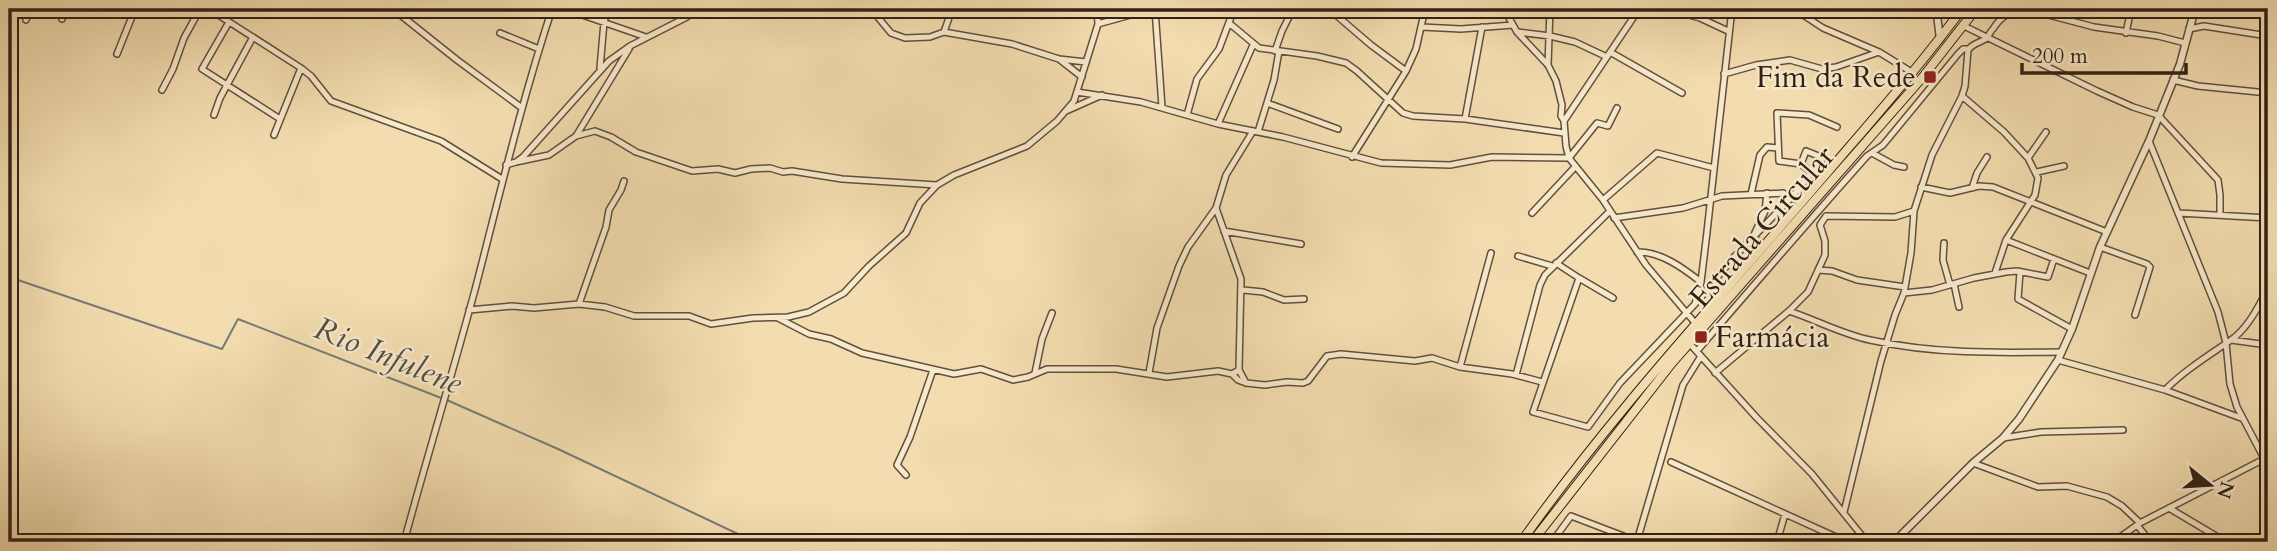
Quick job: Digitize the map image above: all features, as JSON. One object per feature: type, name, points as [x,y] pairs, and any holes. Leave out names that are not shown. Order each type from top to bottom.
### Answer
[{"type":"main road","name":"Estrada Circular","points":[[1521,542],[1604,434],[1913,73],[1962,9]]},
{"type":"main road","name":"Estrada Circular","points":[[1532,542],[1672,363],[1814,209],[1976,9]]},
{"type":"street","points":[[26,20],[30,9]]},
{"type":"street","points":[[62,19],[66,9]]},
{"type":"street","points":[[117,54],[135,9]]},
{"type":"street","points":[[162,90],[184,38],[200,9]]},
{"type":"street","points":[[209,9],[301,68],[331,101],[441,141],[502,179]]},
{"type":"street","points":[[393,9],[522,108]]},
{"type":"street","points":[[404,542],[469,310],[502,179],[552,9]]},
{"type":"street","points":[[565,9],[646,37]]},
{"type":"street","points":[[600,68],[604,22],[608,9]]},
{"type":"street","points":[[516,162],[563,113],[600,68],[630,46],[687,17],[697,9]]},
{"type":"street","points":[[872,9],[891,33],[905,38],[930,37],[944,32],[1012,44],[1059,59],[1086,61]]},
{"type":"street","points":[[944,32],[952,9]]},
{"type":"street","points":[[469,310],[579,304],[605,307],[634,316],[689,316],[711,324],[809,312],[844,293],[910,229],[920,203],[937,186],[954,175],[1027,146],[1066,111],[1074,100],[1082,77],[1098,24],[1097,9]]},
{"type":"street","points":[[1098,24],[1134,14],[1170,9]]},
{"type":"street","points":[[1187,115],[1197,79],[1219,49],[1234,9]]},
{"type":"street","points":[[1149,373],[1157,328],[1179,266],[1188,247],[1216,208],[1226,175],[1256,132],[1267,103],[1282,31],[1293,9]]},
{"type":"street","points":[[1329,9],[1406,71]]},
{"type":"street","points":[[1352,157],[1406,71],[1416,49],[1425,11],[1416,9]]},
{"type":"street","points":[[1504,9],[1517,32],[1548,65],[1556,81],[1569,158],[1603,200],[1637,252],[1696,324]]},
{"type":"street","points":[[1548,65],[1550,9]]},
{"type":"street","points":[[1564,121],[1639,9]]},
{"type":"street","points":[[1666,9],[1700,18],[1728,31]]},
{"type":"street","points":[[1695,304],[1711,200],[1732,9]]},
{"type":"street","points":[[1794,9],[1823,28],[1879,52],[1913,73]]},
{"type":"street","points":[[1926,9],[1937,15]]},
{"type":"street","points":[[1937,15],[1952,9]]},
{"type":"street","points":[[1552,542],[1571,516],[1638,542],[1682,385],[1699,354],[1770,269],[1814,209],[1867,156],[1883,145],[1958,54],[1987,38],[2005,15],[2014,10],[2026,9],[2094,27],[2158,36],[2185,43]]},
{"type":"street","points":[[2063,18],[2065,9]]},
{"type":"street","points":[[2126,33],[2131,9]]},
{"type":"street","points":[[2195,10],[2204,26]]},
{"type":"street","points":[[1894,542],[1973,463],[2003,438],[2058,360],[2072,329],[2100,247],[2180,64],[2195,10]]},
{"type":"street","points":[[1155,11],[1162,107]]},
{"type":"street","points":[[1937,15],[1940,39]]},
{"type":"street","points":[[229,22],[202,67],[205,72],[280,119]]},
{"type":"street","points":[[1229,23],[1253,45],[1346,63],[1403,113],[1564,133]]},
{"type":"street","points":[[1422,27],[1461,29],[1513,25]]},
{"type":"street","points":[[1964,26],[2109,96],[2158,115],[2217,180],[2220,214]]},
{"type":"street","points":[[2189,29],[2204,26],[2268,36]]},
{"type":"street","points":[[1465,119],[1482,27]]},
{"type":"street","points":[[1517,32],[1575,42],[1609,55],[1682,93]]},
{"type":"street","points":[[500,33],[539,49]]},
{"type":"street","points":[[214,115],[227,84],[253,37]]},
{"type":"street","points":[[1218,124],[1253,45]]},
{"type":"street","points":[[576,136],[630,46]]},
{"type":"street","points":[[1844,512],[1852,471],[1886,343],[1905,290],[1914,211],[1938,140],[1962,96],[1968,49]]},
{"type":"street","points":[[1724,74],[1756,65],[1790,60],[1822,69],[1879,52]]},
{"type":"street","points":[[1059,59],[1082,77]]},
{"type":"street","points":[[274,135],[301,68]]},
{"type":"street","points":[[2173,80],[2205,87],[2268,93]]},
{"type":"street","points":[[1077,92],[1162,107],[1218,124],[1391,164],[1450,165],[1501,157],[1569,158]]},
{"type":"street","points":[[1066,111],[1102,95]]},
{"type":"street","points":[[1962,96],[2004,132],[2028,158],[2038,178],[2031,202],[2006,240],[1994,273]]},
{"type":"street","points":[[1267,103],[1338,129]]},
{"type":"street","points":[[1569,158],[1597,123],[1608,125],[1617,108]]},
{"type":"street","points":[[1812,173],[1801,164],[1779,161],[1777,113],[1809,115],[1838,127]]},
{"type":"street","points":[[587,118],[595,131]]},
{"type":"street","points":[[506,165],[549,155],[576,136],[595,131],[636,152],[692,171],[718,169],[735,173],[771,168],[783,172],[842,179],[937,186]]},
{"type":"street","points":[[2028,158],[2046,132]]},
{"type":"street","points":[[2148,141],[2228,341],[2230,384],[2241,418],[2267,458],[2268,466]]},
{"type":"street","points":[[1751,194],[1760,155],[1767,147],[1778,148]]},
{"type":"street","points":[[1579,278],[1533,412],[1588,427],[1620,383],[1792,197],[1821,163],[1821,157],[1806,151],[1801,164]]},
{"type":"street","points":[[1603,200],[1657,153],[1714,169]]},
{"type":"street","points":[[1872,153],[1886,162],[1904,167]]},
{"type":"street","points":[[1972,188],[1987,157]]},
{"type":"street","points":[[2036,173],[2064,166]]},
{"type":"street","points":[[1532,212],[1575,167]]},
{"type":"street","points":[[579,304],[606,227],[609,210],[624,181]]},
{"type":"street","points":[[1921,187],[1950,192],[1979,186],[1993,187],[2107,232]]},
{"type":"street","points":[[1614,218],[1684,208],[1722,196],[1783,192],[1801,203]]},
{"type":"street","points":[[1753,237],[1765,211],[1767,193]]},
{"type":"street","points":[[1216,208],[1243,290],[1239,370],[1246,383]]},
{"type":"street","points":[[1715,373],[1808,292],[1825,255],[1825,241],[1814,209]]},
{"type":"street","points":[[1516,375],[1540,285],[1554,264],[1610,211]]},
{"type":"street","points":[[1820,225],[1826,216],[1831,215],[1895,217],[1914,211]]},
{"type":"street","points":[[2179,213],[2268,218]]},
{"type":"street","points":[[1224,231],[1301,244]]},
{"type":"street","points":[[1753,237],[1765,245]]},
{"type":"street","points":[[2006,240],[2090,273]]},
{"type":"street","points":[[1944,243],[1943,260],[1959,307]]},
{"type":"street","points":[[2100,247],[2150,267],[2135,315]]},
{"type":"street","points":[[1637,252],[1657,255],[1685,270],[1700,282]]},
{"type":"street","points":[[1460,367],[1490,253]]},
{"type":"street","points":[[1518,256],[1554,264],[1613,298]]},
{"type":"street","points":[[1818,270],[1832,271],[1857,280],[1905,290],[1932,290],[1994,273],[2020,272],[2049,277],[2054,259]]},
{"type":"street","points":[[2020,272],[2018,299],[2072,329]]},
{"type":"street","points":[[1740,287],[1748,293]]},
{"type":"street","points":[[2165,390],[2228,341],[2250,320],[2268,287]]},
{"type":"street","points":[[1243,290],[1262,292],[1284,300],[1304,299]]},
{"type":"street","points":[[1789,311],[1846,333],[1886,343],[1955,352],[2062,352]]},
{"type":"street","points":[[1035,373],[1042,339],[1052,313]]},
{"type":"street","points":[[777,318],[809,334],[831,339],[862,353],[960,374],[981,369],[1013,380],[1021,380],[1047,369],[1116,369],[1167,377],[1212,371],[1232,374],[1246,383],[1306,383],[1327,356],[1341,354],[1415,360],[1432,358],[1460,367],[1516,375],[1542,382]]},
{"type":"street","points":[[2228,341],[2268,345]]},
{"type":"street","points":[[1690,344],[1812,474],[1867,542]]},
{"type":"street","points":[[2058,360],[2165,390],[2241,418]]},
{"type":"street","points":[[906,475],[897,465],[910,437],[933,370]]},
{"type":"street","points":[[1232,374],[1239,370]]},
{"type":"street","points":[[2003,438],[2042,432],[2123,430]]},
{"type":"street","points":[[2113,542],[2138,524],[2267,458]]},
{"type":"street","points":[[1671,462],[1847,542]]},
{"type":"street","points":[[1973,463],[2038,487],[2067,486],[2107,497],[2122,506],[2138,524],[2146,542]]},
{"type":"street","points":[[2169,508],[2226,542]]},
{"type":"street","points":[[1777,542],[1785,514]]},
{"type":"waterway","name":"Rio Infulene","points":[[9,277],[222,349],[238,319],[449,401],[755,542]]},
{"type":"place","name":"Fim da Rede","points":[[1930,77]]},
{"type":"place","name":"Farmácia","points":[[1701,337]]}]
